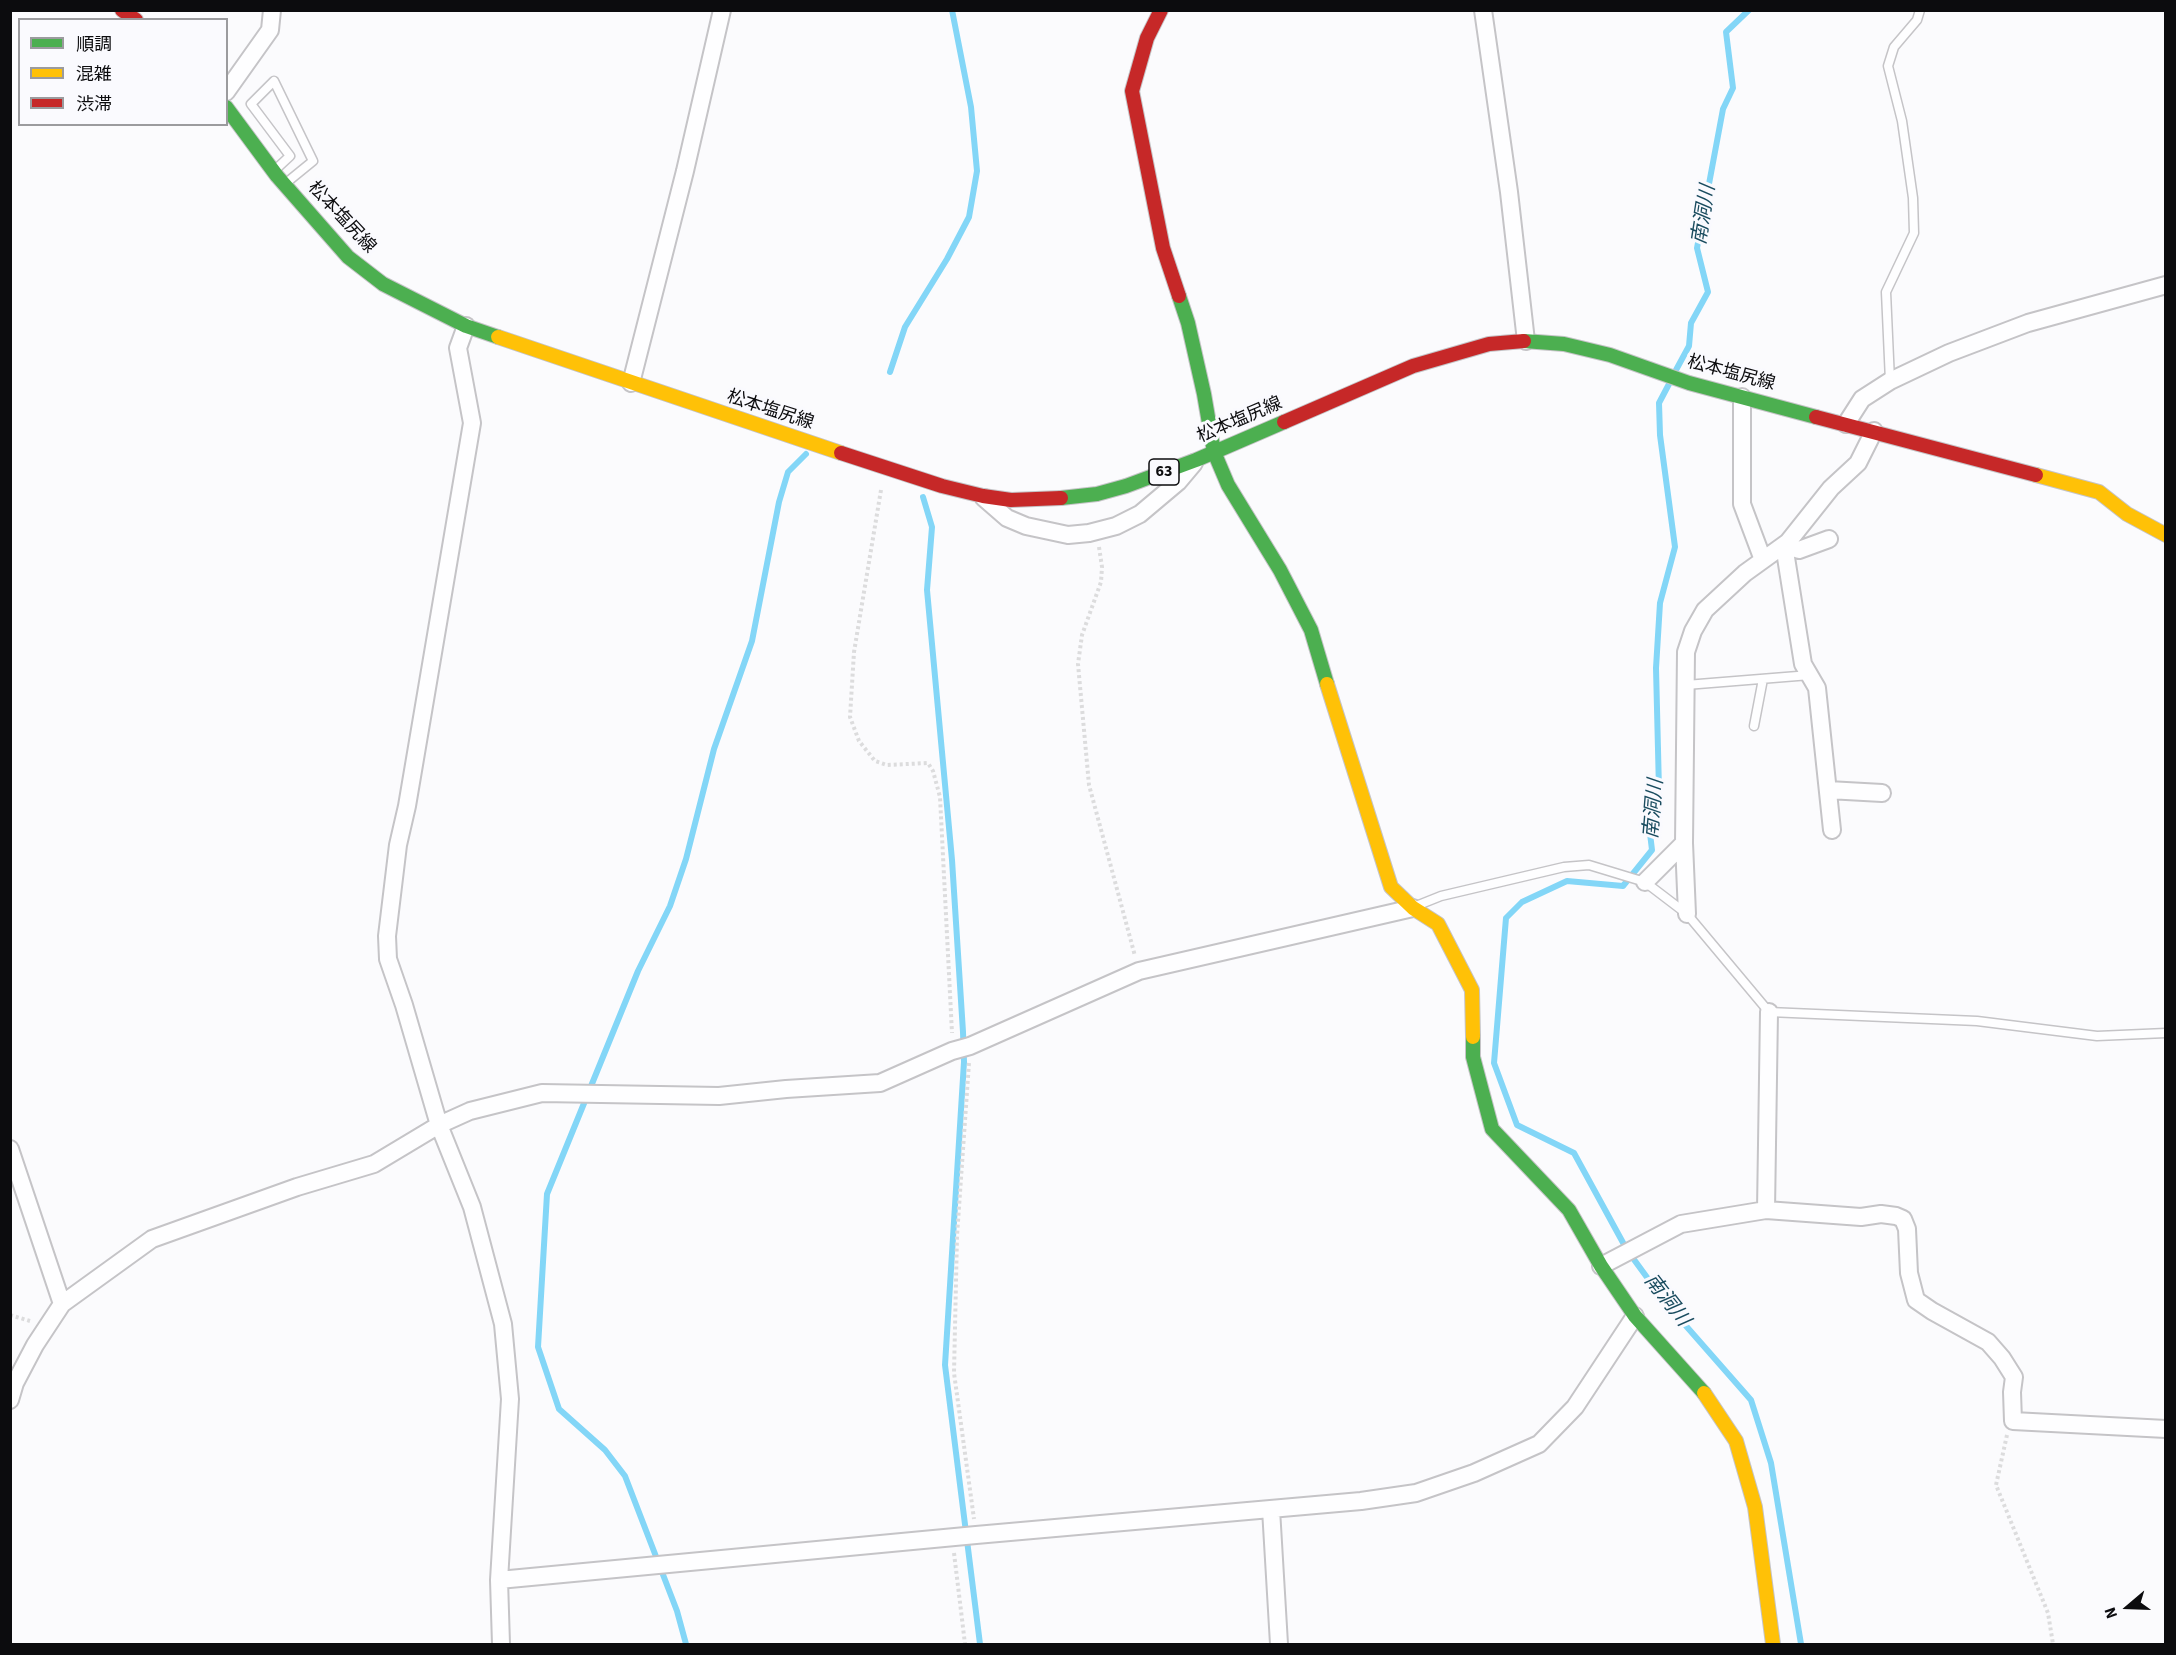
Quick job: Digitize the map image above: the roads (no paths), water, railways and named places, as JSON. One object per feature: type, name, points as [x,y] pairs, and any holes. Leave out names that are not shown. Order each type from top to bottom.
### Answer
[{"type":"main road","points":[[1161,10],[1146,38],[1132,91],[1163,248],[1188,323],[1214,452],[1228,485],[1280,570],[1311,630],[1390,887],[1413,908],[1438,924],[1472,990],[1473,1057],[1492,1129],[1569,1210],[1601,1266],[1635,1316],[1704,1393],[1736,1441],[1755,1507],[1773,1644]]},
{"type":"main road","name":"松本塩尻線","points":[[228,110],[285,185],[348,257],[383,284],[466,326],[942,486],[982,496],[1037,500],[1097,494],[1155,476],[1196,460],[1413,366],[1489,344],[1526,341],[1564,344],[1610,355],[1689,383],[2099,492],[2127,514],[2166,535]]},
{"type":"street","points":[[228,89],[270,30],[272,10]]},
{"type":"street","points":[[631,383],[685,171],[722,10]]},
{"type":"street","points":[[1483,10],[1509,192],[1526,341]]},
{"type":"street","points":[[1846,424],[1862,399],[1890,381],[1949,353],[2028,323],[2166,285]]},
{"type":"street","points":[[466,326],[458,348],[472,423],[417,750],[398,845],[387,936],[388,959],[440,1125],[472,1207],[503,1324],[510,1399],[499,1580],[501,1644]]},
{"type":"street","points":[[1742,397],[1742,504],[1763,560]]},
{"type":"street","points":[[1687,914],[1684,843],[1686,652],[1693,631],[1705,610],[1745,573],[1784,545],[1831,488],[1857,463],[1874,431]]},
{"type":"street","points":[[982,496],[1007,518],[1026,526],[1068,535],[1097,531],[1116,526],[1140,514],[1178,482],[1196,460]]},
{"type":"street","points":[[1784,545],[1799,550],[1829,539]]},
{"type":"street","points":[[1784,545],[1803,664],[1817,688],[1832,830]]},
{"type":"street","points":[[1828,790],[1882,793]]},
{"type":"street","points":[[1645,882],[1684,843]]},
{"type":"street","points":[[10,1400],[15,1383],[35,1345],[62,1304],[152,1239],[297,1187],[374,1164],[440,1125],[470,1111],[542,1093],[719,1096],[880,1083],[1139,971],[1413,908]]},
{"type":"street","points":[[1766,1210],[1769,1012]]},
{"type":"street","points":[[10,1149],[62,1304]]},
{"type":"street","points":[[1601,1266],[1681,1224],[1766,1210],[1861,1217],[1881,1214],[1896,1216],[1903,1219],[1907,1229],[1909,1273],[1916,1300],[1988,1342],[2002,1358],[2014,1377],[2013,1421],[2166,1429]]},
{"type":"street","points":[[499,1580],[976,1534],[1361,1501],[1416,1493],[1474,1473],[1539,1444],[1575,1407],[1635,1316]]},
{"type":"street","points":[[1271,1509],[1279,1644]]},
{"type":"lane","points":[[1890,381],[1886,292],[1914,233],[1914,221],[1902,121],[1888,66],[1894,46],[1917,20],[1920,10]]},
{"type":"lane","points":[[274,171],[290,156],[251,104],[274,81],[313,160],[285,185]]},
{"type":"lane","points":[[1686,685],[1810,675]]},
{"type":"lane","points":[[1754,726],[1763,679]]},
{"type":"lane","points":[[1413,908],[1441,897],[1564,867],[1589,865],[1645,882],[1687,914],[1769,1012],[1977,1021],[2097,1036],[2166,1033]]},
{"type":"waterway","points":[[890,372],[905,327],[947,259],[969,217],[977,171],[971,107],[952,10]]},
{"type":"waterway","name":"南洞川","points":[[1676,370],[1689,346],[1691,323],[1708,292],[1697,248],[1723,109],[1733,88],[1726,32],[1749,10]]},
{"type":"waterway","name":"南洞川","points":[[1669,384],[1659,403],[1660,435],[1675,547],[1660,603],[1656,668],[1659,790],[1649,825],[1652,850],[1623,886],[1567,881],[1522,902],[1506,918],[1494,1063],[1517,1125],[1574,1153],[1627,1250],[1665,1302],[1751,1400],[1771,1463],[1801,1644]]},
{"type":"waterway","points":[[686,1644],[677,1611],[625,1476],[605,1450],[559,1409],[538,1347],[547,1194],[638,971],[670,906],[686,859],[714,749],[752,641],[779,502],[788,472],[806,454]]},
{"type":"waterway","points":[[923,497],[932,527],[927,590],[952,860],[964,1062],[945,1365],[980,1644]]}]
